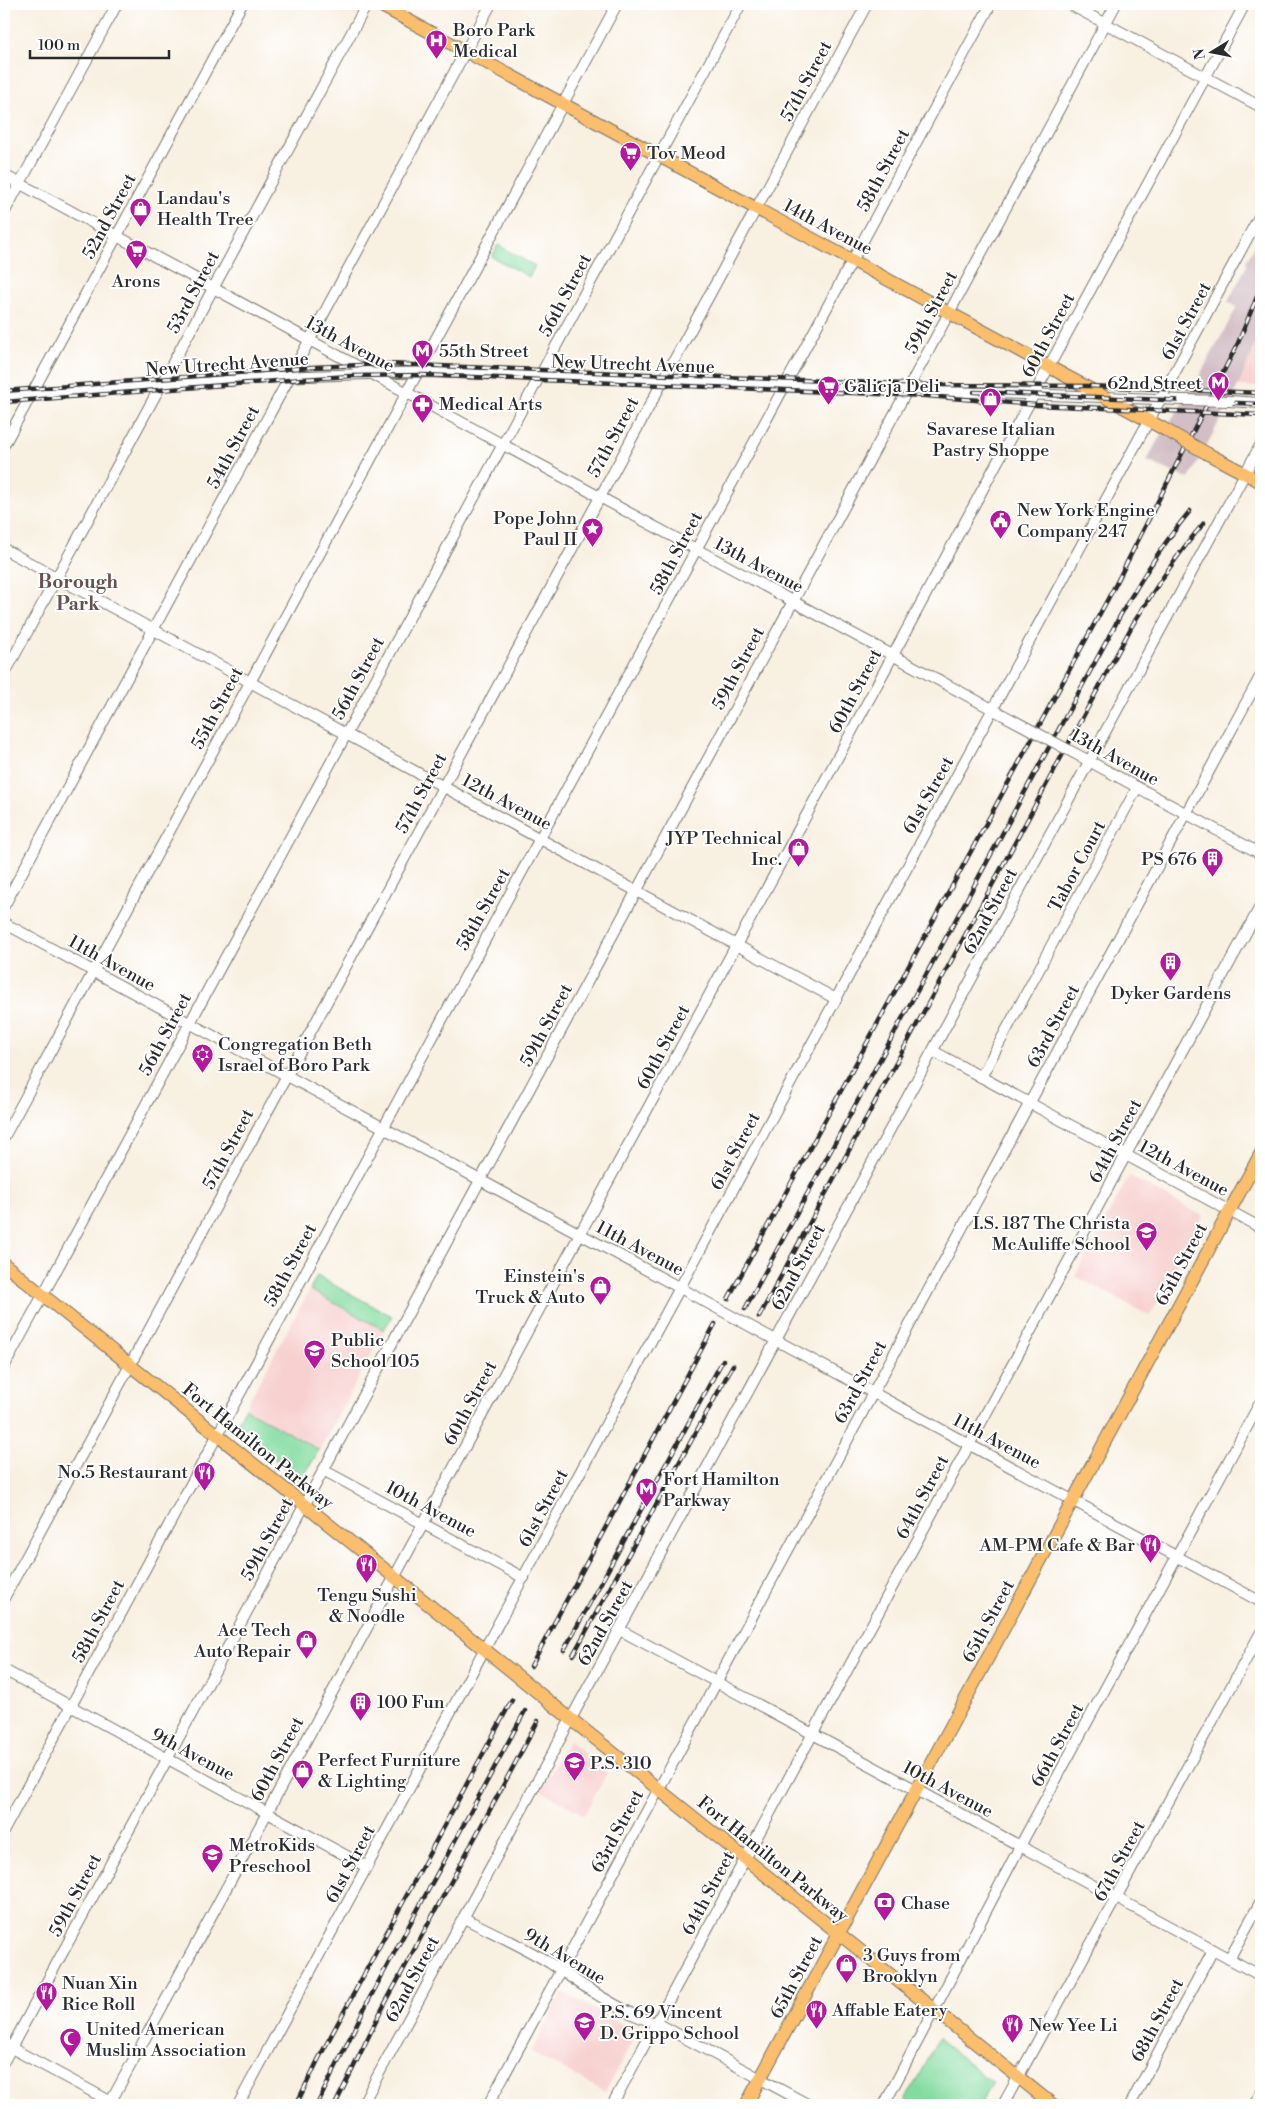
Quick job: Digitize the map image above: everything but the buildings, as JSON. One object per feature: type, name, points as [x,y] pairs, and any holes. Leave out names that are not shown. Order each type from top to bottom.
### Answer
[{"type":"main road","name":"14th Avenue","points":[[378,4],[1050,366],[1261,482]]},
{"type":"main road","name":"65th Street","points":[[746,2105],[1261,1153]]},
{"type":"main road","name":"Fort Hamilton Parkway","points":[[4,1264],[1053,2105]]},
{"type":"street","points":[[4,212],[117,4]]},
{"type":"street","name":"52nd Street","points":[[4,445],[242,4]]},
{"type":"street","name":"53rd Street","points":[[4,675],[367,4]]},
{"type":"street","name":"54th Street","points":[[4,906],[491,4]]},
{"type":"street","name":"55th Street","points":[[4,1137],[617,4]]},
{"type":"street","name":"56th Street","points":[[4,1368],[742,4]]},
{"type":"street","name":"57th Street","points":[[4,1598],[867,4]]},
{"type":"street","name":"58th Street","points":[[4,1830],[991,4]]},
{"type":"street","points":[[1070,4],[1261,107]]},
{"type":"street","name":"59th Street","points":[[4,2061],[7,2046],[167,1759],[1116,4]]},
{"type":"street","name":"60th Street","points":[[112,2104],[394,1577],[1245,4]]},
{"type":"street","name":"13th Avenue","points":[[4,175],[1261,854]]},
{"type":"street","name":"61st Street","points":[[238,2105],[1261,213]]},
{"type":"street","name":"New Utrecht Avenue","points":[[4,397],[290,376],[417,372],[1261,403]]},
{"type":"street","name":"62nd Street","points":[[362,2105],[1261,444]]},
{"type":"street","name":"12th Avenue","points":[[4,549],[836,998]]},
{"type":"street","name":"63rd Street","points":[[488,2105],[1261,674]]},
{"type":"street","name":"Tabor Court","points":[[982,1077],[1137,788]]},
{"type":"street","name":"64th Street","points":[[612,2105],[1261,905]]},
{"type":"street","name":"11th Avenue","points":[[4,922],[189,1024],[1261,1602]]},
{"type":"street","name":"12th Avenue","points":[[933,1050],[1261,1228]]},
{"type":"street","name":"66th Street","points":[[884,2105],[1020,1846],[1261,1401]]},
{"type":"street","name":"10th Avenue","points":[[323,1470],[524,1578]]},
{"type":"street","name":"10th Avenue","points":[[620,1630],[1261,1976]]},
{"type":"street","name":"67th Street","points":[[1003,2105],[1261,1632]]},
{"type":"street","name":"9th Avenue","points":[[4,1670],[367,1867]]},
{"type":"street","points":[[1229,1959],[1261,1901]]},
{"type":"street","name":"9th Avenue","points":[[464,1918],[552,1964],[597,1994],[647,2021],[657,2023],[809,2105]]},
{"type":"street","name":"68th Street","points":[[1130,2105],[1214,1950]]},
{"type":"street","points":[[7,2046],[112,2104]]},
{"type":"street","points":[[1254,2105],[1261,2092]]},
{"type":"shaded area","points":[[1261,235],[1261,331],[1238,386],[1189,479],[1147,461],[1156,443],[1195,384],[1237,307],[1228,302],[1247,265],[1246,261]]},
{"type":"shaded area","points":[[1261,331],[1261,387],[1238,386],[1254,348]]},
{"type":"shaded area","points":[[1129,1176],[1203,1216],[1150,1316],[1075,1276]]},
{"type":"shaded area","name":"Public School 105","points":[[317,1276],[392,1316],[319,1450],[245,1408]]},
{"type":"shaded area","name":"P.S. 310","points":[[569,1741],[607,1773],[584,1815],[541,1790]]},
{"type":"shaded area","name":"P.S. 69 Vincent D. Grippo School","points":[[563,1992],[637,2032],[605,2092],[531,2052]]},
{"type":"green space","points":[[498,245],[535,266],[529,277],[492,257]]},
{"type":"green space","points":[[317,1276],[392,1316],[384,1330],[310,1290]]},
{"type":"green space","points":[[245,1408],[319,1450],[301,1481],[236,1426]]},
{"type":"green space","points":[[938,2039],[992,2082],[980,2105],[903,2105]]},
{"type":"railway","points":[[728,1299],[1116,584],[1238,343],[1261,287]]},
{"type":"railway","points":[[4,391],[312,367],[387,364],[928,385],[1089,386],[1261,393]]},
{"type":"railway","points":[[4,402],[302,379],[423,375],[927,396],[1036,405],[1261,415]]},
{"type":"railway","points":[[974,392],[1261,404]]},
{"type":"railway","points":[[745,1309],[1120,616],[1153,562],[1190,511]]},
{"type":"railway","points":[[759,1317],[1133,624],[1175,559],[1204,523]]},
{"type":"railway","points":[[531,1666],[715,1324]]},
{"type":"railway","points":[[564,1650],[723,1360]]},
{"type":"railway","points":[[573,1655],[733,1365]]},
{"type":"railway","points":[[296,2105],[319,2058],[512,1700]]},
{"type":"railway","points":[[317,2105],[366,2005],[525,1711]]},
{"type":"railway","points":[[335,2105],[381,2011],[538,1721]]},
{"type":"place","name":"Boro Park Medical","points":[[437,59]]},
{"type":"place","name":"Tov Meod","points":[[631,172]]},
{"type":"place","name":"Landau's Health Tree","points":[[141,227]]},
{"type":"place","name":"Arons","points":[[136,270]]},
{"type":"place","name":"55th Street","points":[[423,370]]},
{"type":"place","name":"62nd Street","points":[[1218,402]]},
{"type":"place","name":"Galicja Deli","points":[[828,405]]},
{"type":"place","name":"Savarese Italian Pastry Shoppe","points":[[991,418]]},
{"type":"place","name":"Medical Arts","points":[[423,423]]},
{"type":"place","name":"New York Engine Company 247","points":[[1001,539]]},
{"type":"place","name":"Pope John Paul II","points":[[593,547]]},
{"type":"place","name":"JYP Technical Inc.","points":[[798,867]]},
{"type":"place","name":"PS 676","points":[[1213,878]]},
{"type":"place","name":"Dyker Gardens","points":[[1171,982]]},
{"type":"place","name":"Congregation Beth Israel of Boro Park","points":[[202,1073]]},
{"type":"place","name":"I.S. 187 The Christa McAuliffe School","points":[[1146,1252]]},
{"type":"place","name":"Einstein's Truck & Auto","points":[[601,1305]]},
{"type":"place","name":"Public School 105","points":[[315,1369]]},
{"type":"place","name":"No.5 Restaurant","points":[[204,1491]]},
{"type":"place","name":"Fort Hamilton Parkway","points":[[647,1508]]},
{"type":"place","name":"AM-PM Cafe & Bar","points":[[1151,1564]]},
{"type":"place","name":"Tengu Sushi & Noodle","points":[[367,1584]]},
{"type":"place","name":"Ace Tech Auto Repair","points":[[307,1659]]},
{"type":"place","name":"100 Fun","points":[[361,1721]]},
{"type":"place","name":"P.S. 310","points":[[574,1782]]},
{"type":"place","name":"Perfect Furniture & Lighting","points":[[302,1789]]},
{"type":"place","name":"MetroKids Preschool","points":[[213,1874]]},
{"type":"place","name":"Chase","points":[[885,1922]]},
{"type":"place","name":"3 Guys from Brooklyn","points":[[847,1984]]},
{"type":"place","name":"Nuan Xin Rice Roll","points":[[46,2012]]},
{"type":"place","name":"Affable Eatery","points":[[816,2029]]},
{"type":"place","name":"P.S. 69 Vincent D. Grippo School","points":[[584,2041]]},
{"type":"place","name":"New Yee Li","points":[[1013,2044]]},
{"type":"place","name":"United American Muslim Association","points":[[70,2058]]},
{"type":"district","name":"Borough Park","points":[[78,592]]}]
